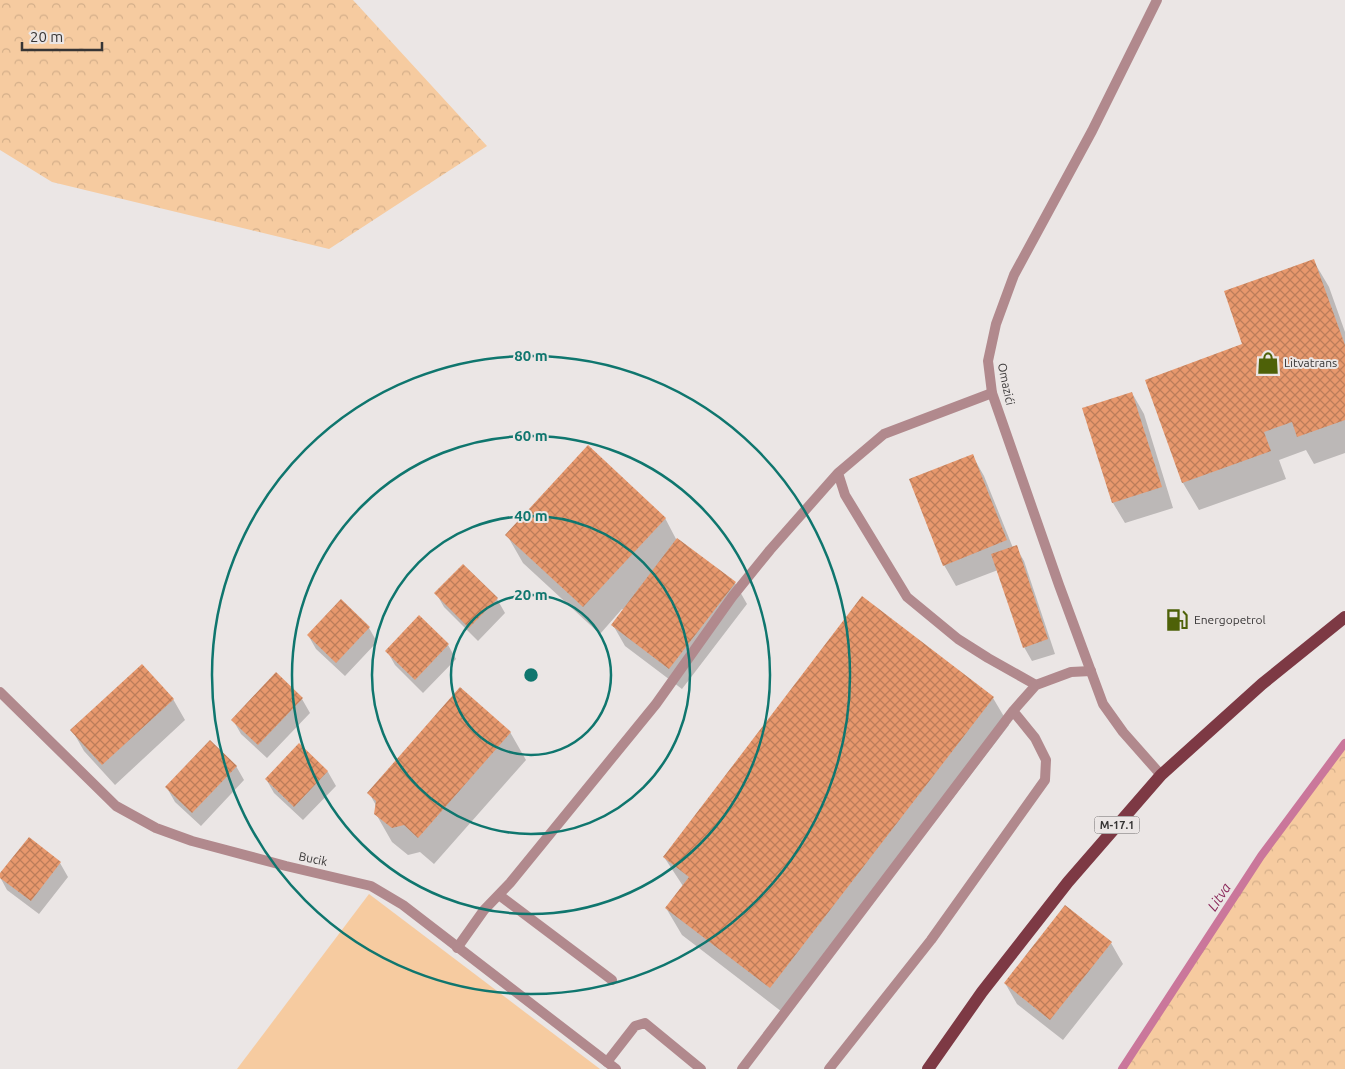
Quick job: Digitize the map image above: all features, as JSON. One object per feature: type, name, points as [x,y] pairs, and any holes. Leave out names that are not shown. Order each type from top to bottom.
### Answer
[{"type":"main road","name":"M-17.1","points":[[928,1069],[982,992],[1068,882],[1161,775],[1242,702],[1345,617]]},
{"type":"street","name":"Omazići","points":[[1157,0],[1092,131],[1014,275],[996,324],[988,361],[992,392],[1103,704],[1123,732],[1161,775]]},
{"type":"street","points":[[456,948],[484,910],[499,895],[656,704],[743,584],[838,473],[884,434],[992,392]]},
{"type":"street","points":[[838,473],[845,495],[906,597],[958,639],[1036,685]]},
{"type":"street","points":[[742,1069],[1013,712],[1036,685],[1071,672],[1091,671]]},
{"type":"street","name":"Bucik","points":[[0,692],[116,806],[156,828],[192,841],[371,886],[403,905],[456,948],[616,1069]]},
{"type":"street","points":[[829,1069],[930,940],[1045,780],[1046,760],[1035,738],[1013,712]]},
{"type":"street","points":[[499,895],[612,980]]},
{"type":"street","points":[[607,1062],[635,1026],[645,1023],[701,1069]]},
{"type":"green space","points":[[0,0],[353,0],[487,146],[329,249],[52,182],[0,150]]},
{"type":"green space","points":[[1345,743],[1345,1069],[1122,1069],[1261,856]]},
{"type":"green space","points":[[369,894],[600,1069],[237,1069]]},
{"type":"building","name":"Litvatrans","points":[[1314,259],[1345,345],[1345,420],[1297,437],[1292,422],[1264,432],[1271,451],[1182,483],[1145,380],[1242,344],[1224,291]]},
{"type":"building","points":[[1132,392],[1162,487],[1112,503],[1082,408]]},
{"type":"building","points":[[588,445],[666,518],[583,607],[505,535]]},
{"type":"building","points":[[973,454],[1007,540],[943,566],[909,479]]},
{"type":"building","points":[[677,538],[736,582],[669,669],[611,625]]},
{"type":"building","points":[[1017,545],[1048,639],[1023,648],[991,554]]},
{"type":"building","points":[[463,564],[498,598],[469,628],[434,593]]},
{"type":"building","points":[[862,596],[994,697],[770,988],[665,908],[689,877],[663,857]]},
{"type":"building","points":[[341,599],[370,627],[336,663],[307,635]]},
{"type":"building","points":[[419,615],[449,644],[415,680],[385,651]]},
{"type":"building","points":[[142,664],[174,699],[102,765],[70,730]]},
{"type":"building","points":[[276,672],[303,698],[258,745],[231,720]]},
{"type":"building","points":[[460,687],[511,732],[418,838],[404,825],[392,828],[374,814],[376,801],[367,793]]},
{"type":"building","points":[[210,740],[237,766],[192,813],[165,787]]},
{"type":"building","points":[[299,743],[328,771],[294,807],[265,779]]},
{"type":"building","points":[[29,837],[61,862],[31,901],[0,878],[0,873]]},
{"type":"building","points":[[1065,905],[1112,942],[1050,1020],[1004,983]]},
{"type":"waterway","name":"Litva","points":[[1122,1069],[1261,856],[1345,743]]},
{"type":"place","name":"Litvatrans","points":[[1268,363]]},
{"type":"place","name":"Energopetrol","points":[[1177,620]]}]
